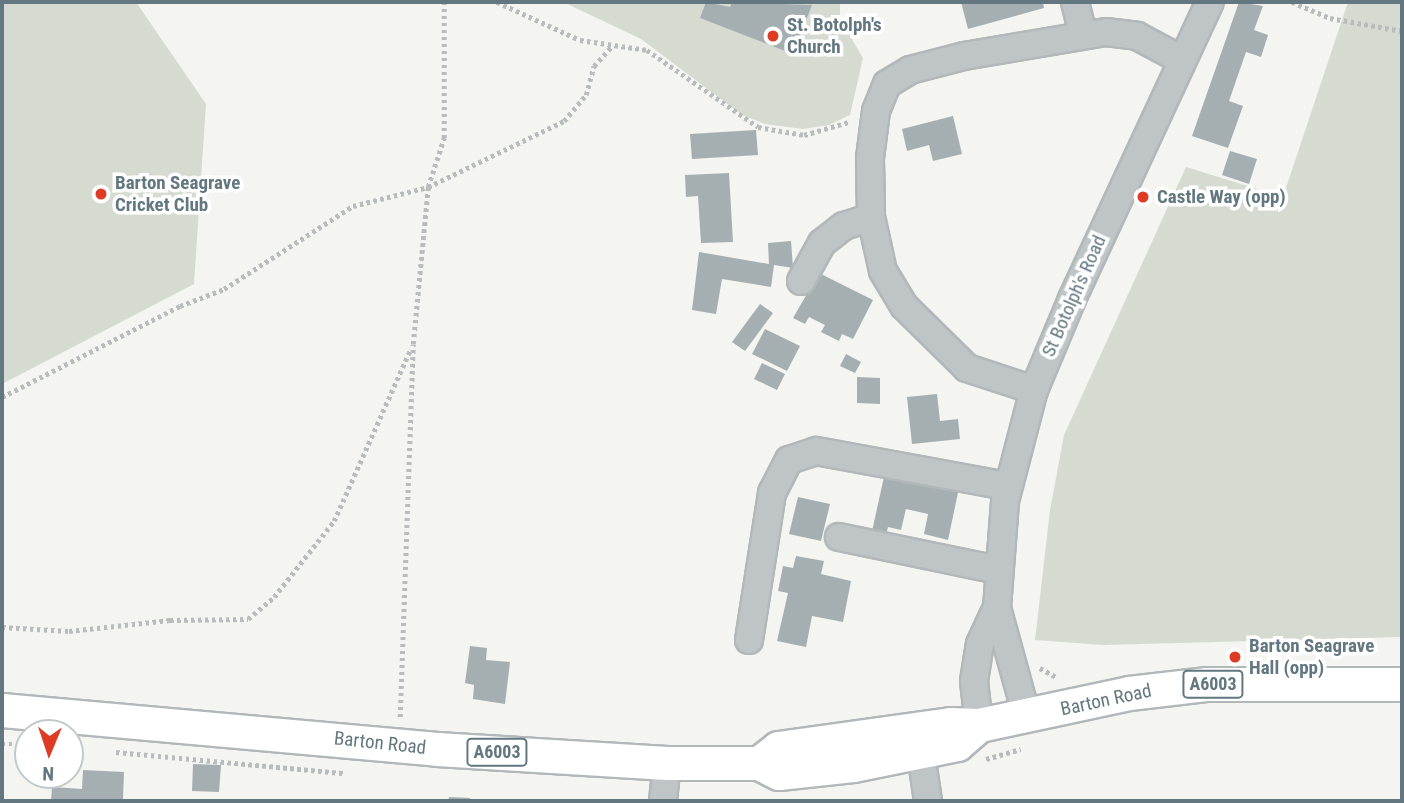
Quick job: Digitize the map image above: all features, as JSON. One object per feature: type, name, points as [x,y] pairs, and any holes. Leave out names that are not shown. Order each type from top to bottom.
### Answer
[{"type":"main road","name":"Barton Road","points":[[2,710],[438,749],[667,763],[759,763],[779,773],[803,772],[919,742],[957,744],[979,725],[1027,732],[1129,693],[1207,684],[1402,684]]},
{"type":"street","points":[[1075,2],[1083,34]]},
{"type":"street","name":"St Botolph's Road","points":[[1027,732],[997,608],[1007,486],[1034,390],[1210,2]]},
{"type":"street","points":[[1034,390],[967,368],[918,321],[883,271],[871,217],[870,158],[876,111],[887,84],[910,70],[1083,34],[1137,36],[1182,60]]},
{"type":"street","points":[[801,281],[822,243],[844,226],[871,217]]},
{"type":"street","points":[[749,640],[772,493],[789,460],[816,452],[1007,486]]},
{"type":"street","points":[[839,537],[999,570]]},
{"type":"street","name":"St Botolph's Road","points":[[979,725],[974,681],[980,644],[997,608]]},
{"type":"street","points":[[919,742],[928,801]]},
{"type":"street","points":[[663,801],[667,763]]},
{"type":"path","points":[[400,718],[412,344],[428,187],[444,138],[443,2]]},
{"type":"path","points":[[497,2],[580,40],[611,47],[647,50],[741,119],[783,134],[834,128],[876,111]]},
{"type":"path","points":[[1292,2],[1330,18],[1402,31]]},
{"type":"path","points":[[2,397],[180,306],[224,289],[353,206],[428,187],[564,121],[586,94],[594,66],[611,47]]},
{"type":"path","points":[[2,626],[69,631],[170,620],[248,619],[274,597],[334,521],[412,344]]},
{"type":"path","points":[[975,763],[1027,732]]},
{"type":"shaded area","name":"Barton Seagrave Cricket Club","points":[[2,2],[136,2],[206,104],[194,284],[2,384]]},
{"type":"shaded area","points":[[563,2],[840,2],[840,19],[863,58],[850,115],[829,125],[803,129],[765,124],[742,115],[641,39]]},
{"type":"shaded area","points":[[1348,2],[1402,2],[1402,637],[1103,645],[1035,640],[1050,510],[1064,435],[1186,167],[1283,197]]},
{"type":"building","name":"St. Botolph's Church","points":[[706,2],[730,7],[732,2],[812,5],[793,54],[700,18]]},
{"type":"building","points":[[961,2],[1043,2],[1044,8],[968,29]]},
{"type":"building","points":[[1239,2],[1263,6],[1254,30],[1268,35],[1261,57],[1246,52],[1229,101],[1243,106],[1228,148],[1192,136]]},
{"type":"building","points":[[953,116],[962,154],[933,161],[929,145],[907,151],[902,129]]},
{"type":"building","points":[[756,130],[758,155],[692,159],[690,134]]},
{"type":"building","points":[[1230,151],[1257,159],[1249,184],[1222,175]]},
{"type":"building","points":[[729,173],[733,242],[701,243],[698,196],[686,197],[685,175]]},
{"type":"building","points":[[791,241],[793,268],[774,265],[771,287],[722,279],[716,314],[692,310],[699,252],[769,264],[768,243]]},
{"type":"building","points":[[819,273],[873,300],[853,339],[842,334],[839,341],[821,332],[825,325],[809,317],[805,324],[793,318]]},
{"type":"building","points":[[760,304],[773,313],[745,351],[732,342]]},
{"type":"building","points":[[765,329],[800,346],[787,371],[752,354]]},
{"type":"building","points":[[846,354],[861,362],[855,373],[840,366]]},
{"type":"building","points":[[762,363],[785,374],[777,390],[754,379]]},
{"type":"building","points":[[857,377],[880,378],[880,404],[857,403]]},
{"type":"building","points":[[937,394],[940,421],[958,419],[960,439],[912,444],[907,397]]},
{"type":"building","points":[[885,472],[959,488],[948,540],[924,534],[928,514],[906,509],[901,530],[888,527],[885,539],[871,536]]},
{"type":"building","points":[[798,497],[830,504],[821,541],[789,534]]},
{"type":"building","points":[[796,556],[824,561],[821,574],[851,581],[843,622],[812,616],[806,647],[777,641],[788,593],[778,591],[783,566],[793,568]]},
{"type":"building","points":[[470,646],[487,648],[486,660],[510,662],[505,704],[473,699],[474,685],[465,683]]},
{"type":"building","points":[[193,764],[221,765],[219,792],[192,791]]},
{"type":"building","points":[[84,770],[124,772],[123,799],[51,801],[52,789],[84,789]]},
{"type":"building","points":[[449,797],[470,798],[470,801],[448,801]]},
{"type":"place","name":"St. Botolph's Church","points":[[773,36]]},
{"type":"place","name":"Barton Seagrave Cricket Club","points":[[101,194]]},
{"type":"place","name":"Castle Way (opp)","points":[[1143,197]]},
{"type":"place","name":"Barton Seagrave Hall (opp)","points":[[1235,657]]}]
